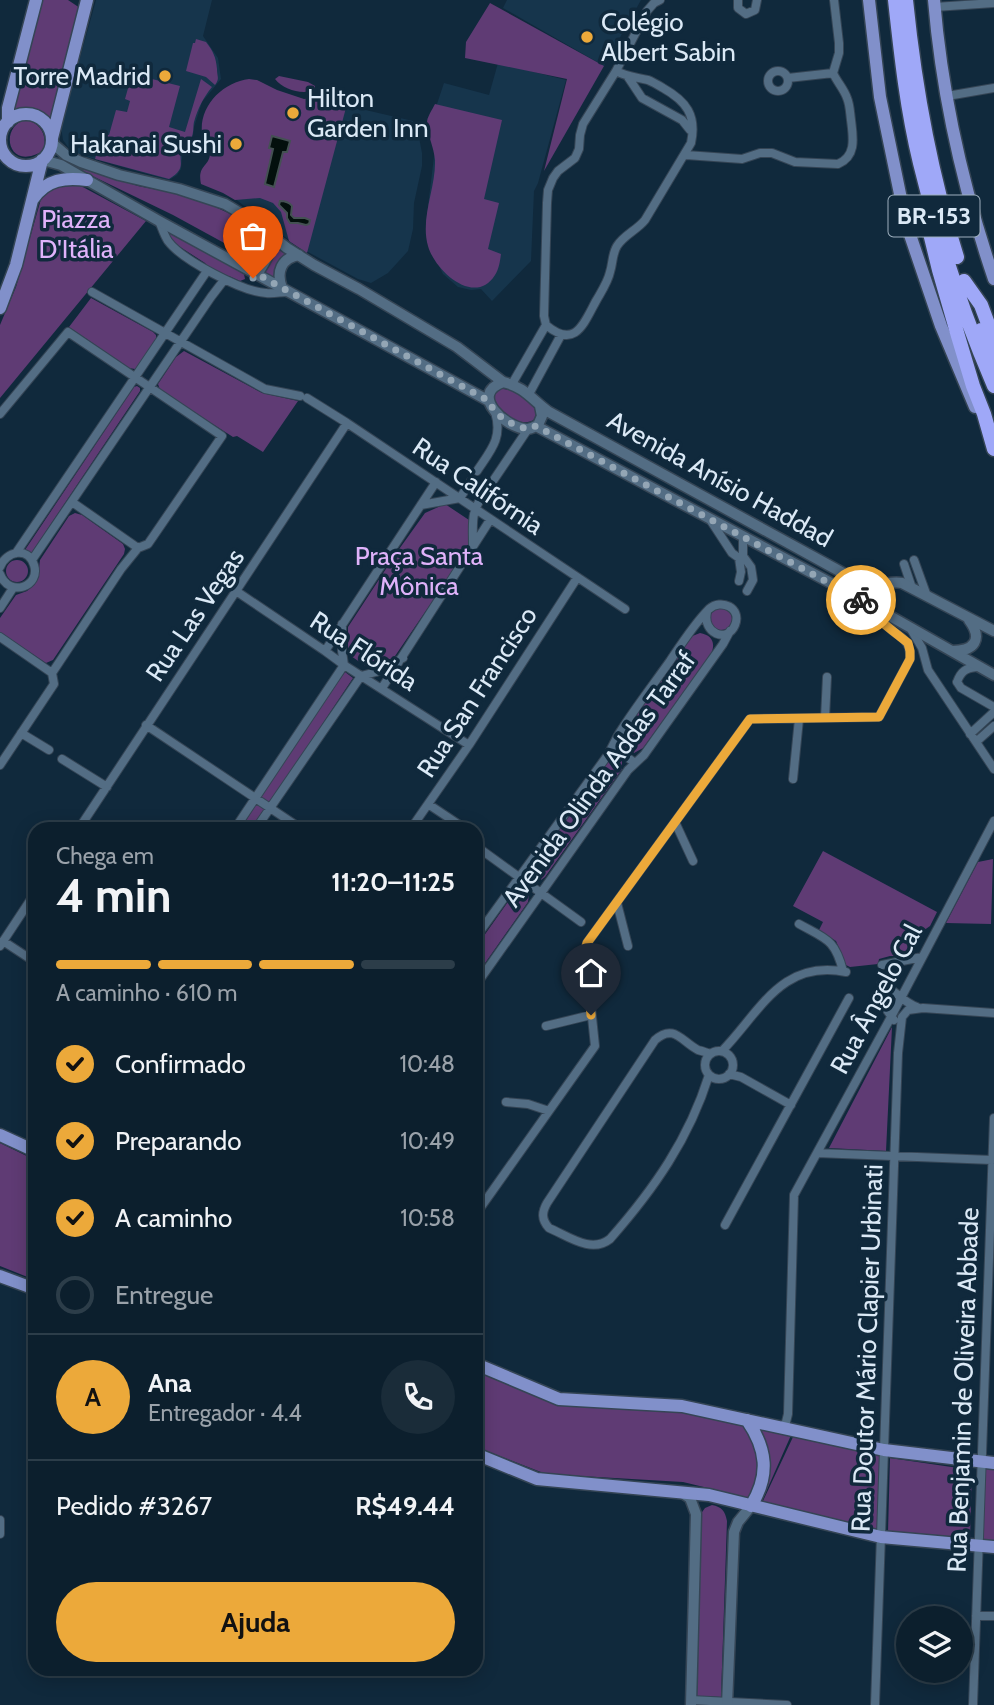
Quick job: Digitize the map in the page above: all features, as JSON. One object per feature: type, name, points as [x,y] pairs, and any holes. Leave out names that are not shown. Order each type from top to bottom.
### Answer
[{"type":"highway","name":"BR-153","points":[[895,0],[908,104],[919,162],[933,215],[966,315],[994,386]]},
{"type":"highway","name":"BR-153","points":[[906,0],[913,65],[930,158],[964,281],[994,361]]},
{"type":"highway","points":[[908,104],[906,128],[939,270],[994,449]]},
{"type":"highway","points":[[964,281],[981,305],[994,338]]},
{"type":"main road","points":[[36,0],[1,142],[6,156],[16,164],[29,166],[43,160]]},
{"type":"main road","points":[[869,0],[880,97],[906,223],[965,387],[994,449]]},
{"type":"main road","points":[[0,308],[16,265],[43,160],[49,152],[85,1]]},
{"type":"main road","points":[[934,4],[946,98],[957,152],[977,229],[994,279]]},
{"type":"main road","points":[[5,123],[26,114],[38,117],[48,126],[52,141]]},
{"type":"main road","name":"Avenida Anísio Haddad","points":[[52,141],[66,155],[81,162],[225,204],[299,255],[457,347],[507,383],[529,394],[540,406],[843,573],[866,583],[880,585],[897,582],[994,631]]},
{"type":"main road","name":"Avenida Anísio Haddad","points":[[43,160],[61,166],[257,274],[492,407],[509,422],[532,428],[743,537],[994,675]]},
{"type":"main road","points":[[32,202],[47,184],[60,179],[87,180]]},
{"type":"main road","points":[[257,274],[271,247],[271,240],[266,232]]},
{"type":"main road","points":[[285,290],[279,273],[281,266],[285,260],[299,255]]},
{"type":"main road","points":[[492,407],[489,392],[492,387],[507,383]]},
{"type":"main road","points":[[532,428],[542,416],[540,406]]},
{"type":"main road","points":[[876,609],[876,591],[880,585]]},
{"type":"main road","points":[[963,658],[976,638],[967,618]]},
{"type":"main road","points":[[952,652],[971,648]]},
{"type":"main road","points":[[0,1135],[28,1148]]},
{"type":"main road","points":[[0,1276],[28,1286]]},
{"type":"main road","points":[[483,1367],[559,1398],[682,1406],[884,1450],[988,1462]]},
{"type":"main road","points":[[727,1704],[734,1531],[758,1494],[765,1469],[758,1434],[747,1420]]},
{"type":"main road","points":[[483,1457],[537,1479],[709,1495],[881,1536],[994,1547]]},
{"type":"main road","points":[[674,1492],[683,1493],[690,1498],[696,1514],[691,1703]]},
{"type":"street","points":[[507,383],[528,356],[546,325],[544,316],[548,190],[558,171],[575,158],[583,124],[616,71],[648,11],[660,0]]},
{"type":"street","points":[[737,0],[738,8],[746,14],[755,10],[757,0]]},
{"type":"street","points":[[686,155],[742,159],[760,153],[772,153],[795,162],[844,162],[853,147],[853,138],[848,99],[833,73],[839,53],[834,0]]},
{"type":"street","points":[[934,4],[994,3]]},
{"type":"street","points":[[546,325],[561,335],[578,331],[608,279],[616,248],[645,220],[691,143],[693,135],[690,114],[684,103],[652,82],[628,77],[616,71]]},
{"type":"street","points":[[788,78],[833,73]]},
{"type":"street","points":[[628,77],[642,98],[686,123],[693,135]]},
{"type":"street","points":[[635,89],[645,79]]},
{"type":"street","points":[[946,98],[994,88]]},
{"type":"street","points":[[674,116],[684,103]]},
{"type":"street","points":[[159,221],[169,243],[207,271],[224,280],[265,293],[285,290]]},
{"type":"street","points":[[16,553],[207,271]]},
{"type":"street","points":[[240,285],[249,282],[257,274]]},
{"type":"street","points":[[32,560],[224,280]]},
{"type":"street","points":[[196,287],[211,297]]},
{"type":"street","name":"Rua Califórnia","points":[[92,292],[265,389],[303,397],[347,423],[625,609]]},
{"type":"street","points":[[0,414],[68,332],[222,436],[148,544],[138,548],[121,569],[52,673],[54,684],[2,759]]},
{"type":"street","points":[[529,394],[561,335]]},
{"type":"street","points":[[152,352],[167,362]]},
{"type":"street","points":[[528,356],[544,366]]},
{"type":"street","points":[[477,471],[495,444],[498,433],[498,423],[492,407]]},
{"type":"street","name":"Rua Las Vegas","points":[[83,822],[347,423]]},
{"type":"street","points":[[493,481],[532,428]]},
{"type":"street","points":[[421,505],[460,498],[471,481]]},
{"type":"street","points":[[325,651],[436,482]]},
{"type":"street","points":[[473,547],[474,508],[486,490]]},
{"type":"street","points":[[72,502],[138,548]]},
{"type":"street","points":[[382,688],[490,520]]},
{"type":"street","points":[[711,521],[738,556],[751,568],[752,579],[746,590]]},
{"type":"street","points":[[743,537],[738,556],[738,579],[752,579]]},
{"type":"street","points":[[0,566],[3,557],[16,553],[32,560],[35,570],[32,580],[24,587],[13,588],[0,576]]},
{"type":"street","points":[[914,560],[927,596]]},
{"type":"street","points":[[904,564],[912,588]]},
{"type":"street","name":"Rua San Francisco","points":[[416,822],[577,578]]},
{"type":"street","points":[[0,608],[13,588]]},
{"type":"street","name":"Rua Flórida","points":[[236,591],[344,665],[469,745]]},
{"type":"street","points":[[717,604],[724,604],[734,612],[735,625],[724,634],[717,634],[707,626],[706,612],[717,604]]},
{"type":"street","points":[[483,1204],[595,1046],[585,950],[590,938],[750,719],[879,717],[895,688],[899,687],[912,660],[908,643],[884,624],[876,609]]},
{"type":"street","name":"Avenida Olinda Addas Tarraf","points":[[483,927],[706,612]]},
{"type":"street","points":[[239,822],[344,665],[342,624]]},
{"type":"street","points":[[910,629],[919,640],[928,670]]},
{"type":"street","name":"Avenida Olinda Addas Tarraf","points":[[483,975],[628,770],[644,755],[730,631]]},
{"type":"street","points":[[0,637],[52,673]]},
{"type":"street","points":[[260,822],[361,676],[376,672],[403,658]]},
{"type":"street","points":[[963,658],[957,671],[957,682],[961,688],[994,710],[973,738]]},
{"type":"street","points":[[912,660],[919,659],[928,670],[994,769]]},
{"type":"street","points":[[957,682],[965,669],[977,667]]},
{"type":"street","points":[[825,718],[827,677]]},
{"type":"street","points":[[793,779],[799,719]]},
{"type":"street","points":[[146,725],[292,822]]},
{"type":"street","points":[[973,738],[994,726]]},
{"type":"street","points":[[21,733],[49,750]]},
{"type":"street","points":[[612,747],[635,763]]},
{"type":"street","points":[[62,759],[107,787]]},
{"type":"street","points":[[428,804],[455,822]]},
{"type":"street","name":"Rua Ângelo Cal","points":[[782,1427],[788,1414],[794,1195],[994,821]]},
{"type":"street","points":[[675,822],[693,861]]},
{"type":"street","points":[[483,851],[581,922]]},
{"type":"street","points":[[617,903],[628,946]]},
{"type":"street","points":[[28,904],[2,943],[28,958]]},
{"type":"street","points":[[725,1053],[754,1012],[779,988],[796,977],[817,970],[845,972],[831,942],[799,924]]},
{"type":"street","points":[[883,965],[922,957]]},
{"type":"street","points":[[881,984],[891,988],[908,1004],[923,1009],[994,1013]]},
{"type":"street","points":[[876,995],[898,1025],[900,1035]]},
{"type":"street","points":[[725,1225],[849,998]]},
{"type":"street","name":"Rua Doutor Mário Clapier Urbinati","points":[[875,1705],[900,1035],[905,1011],[923,1009]]},
{"type":"street","points":[[546,1027],[591,1015]]},
{"type":"street","points":[[710,1054],[697,1049],[677,1035],[667,1033],[655,1040],[547,1203],[543,1216],[549,1228],[591,1246],[598,1246],[610,1239],[641,1203],[663,1171],[681,1142],[711,1077]]},
{"type":"street","points":[[697,1049],[711,1077],[722,1079],[731,1071],[732,1060],[725,1053],[716,1051],[710,1054],[705,1062]]},
{"type":"street","points":[[731,1071],[791,1105]]},
{"type":"street","points":[[506,1102],[528,1104],[549,1111]]},
{"type":"street","name":"Rua Benjamin de Oliveira Abbade","points":[[973,1705],[979,1547],[988,1462],[994,1118]]},
{"type":"street","points":[[817,1153],[992,1160]]},
{"type":"street","points":[[0,1520],[0,1534]]},
{"type":"street","points":[[976,1616],[994,1616]]},
{"type":"street","points":[[691,1703],[787,1705]]},
{"type":"shaded area","points":[[96,0],[212,0],[203,36],[218,58],[221,79],[202,102],[193,136],[183,147],[181,169],[169,180],[77,154],[71,151],[63,140],[61,127]]},
{"type":"shaded area","name":"Colégio Albert Sabin","points":[[507,0],[641,0],[604,66],[503,8]]},
{"type":"shaded area","points":[[498,63],[566,80],[534,191],[531,261],[492,301],[481,289],[458,287],[443,274],[428,244],[426,223],[435,148],[427,119],[436,107],[444,83],[489,95]]},
{"type":"shaded area","points":[[277,94],[307,101],[318,99],[413,121],[418,132],[422,166],[408,251],[388,273],[371,283],[358,279],[308,252],[271,228],[232,196]]},
{"type":"shaded area","points":[[272,136],[290,141],[287,152],[283,152],[274,187],[265,184],[273,149],[269,148]]},
{"type":"shaded area","points":[[280,201],[292,206],[291,215],[294,218],[310,220],[309,224],[290,223],[287,213],[279,205]]},
{"type":"green space","points":[[39,0],[68,0],[80,8],[50,123],[32,112],[11,111]]},
{"type":"green space","points":[[490,3],[604,66],[544,171],[567,79],[465,58],[466,42]]},
{"type":"green space","points":[[196,39],[206,42],[214,54],[218,77],[215,85],[206,77],[186,71]]},
{"type":"green space","points":[[132,74],[180,86],[169,127],[185,132],[201,79],[212,87],[197,112],[192,136],[181,150],[181,167],[169,179],[95,159],[102,133],[109,135],[116,110],[127,112],[130,101],[125,99]]},
{"type":"green space","points":[[279,76],[308,82],[315,86],[315,90],[299,92],[288,89],[275,79]]},
{"type":"green space","points":[[249,79],[304,99],[318,97],[347,104],[307,253],[289,241],[281,212],[273,203],[260,198],[235,200],[201,184],[201,173],[210,154],[202,136],[204,114],[222,90]]},
{"type":"green space","points":[[435,104],[502,120],[484,199],[499,203],[488,249],[501,254],[501,257],[495,275],[487,284],[477,287],[457,282],[447,275],[432,256],[428,246],[426,225],[435,160],[427,123]]},
{"type":"green space","points":[[26,120],[39,127],[45,140],[43,151],[21,156],[14,152],[10,137],[18,123]]},
{"type":"green space","points":[[80,167],[211,205],[239,218],[262,234],[268,244],[266,254],[258,259],[248,256],[173,215],[78,169]]},
{"type":"green space","name":"Piazza D'Itália","points":[[64,183],[81,186],[146,221],[0,398],[0,325],[16,287],[41,199],[51,188]]},
{"type":"green space","points":[[167,232],[244,274],[245,279],[240,281],[229,276],[223,277],[174,243]]},
{"type":"green space","points":[[275,244],[289,254],[277,280],[263,271]]},
{"type":"green space","points":[[91,298],[156,335],[156,340],[135,369],[129,368],[69,327]]},
{"type":"green space","points":[[184,351],[262,393],[298,401],[263,452],[237,436],[233,437],[160,390],[158,384],[176,357]]},
{"type":"green space","points":[[137,386],[140,391],[30,555],[25,550]]},
{"type":"green space","points":[[499,389],[518,393],[530,401],[536,413],[535,419],[529,422],[516,421],[504,413],[493,396]]},
{"type":"green space","name":"Praça Santa Mônica","points":[[445,504],[469,520],[470,546],[393,659],[367,667],[348,654],[348,627],[425,513]]},
{"type":"green space","points":[[75,513],[82,515],[123,544],[125,549],[53,660],[46,663],[0,632],[0,618],[16,595],[34,585],[40,560],[69,516]]},
{"type":"green space","points":[[17,560],[25,563],[28,571],[25,579],[17,582],[9,579],[6,571],[9,563]]},
{"type":"green space","points":[[721,608],[729,611],[732,619],[729,627],[721,630],[713,627],[710,619],[713,611]]},
{"type":"green space","points":[[700,633],[712,640],[711,654],[643,748],[634,753],[626,750],[621,744],[622,733],[690,637]]},
{"type":"green space","points":[[345,672],[353,678],[269,804],[258,797]]},
{"type":"green space","points":[[613,757],[622,761],[622,769],[545,877],[541,880],[534,878],[532,868]]},
{"type":"green space","points":[[257,803],[266,808],[257,822],[245,822]]},
{"type":"green space","points":[[823,851],[937,912],[930,926],[920,933],[909,951],[900,956],[879,959],[878,964],[850,967],[846,965],[836,941],[819,930],[823,922],[793,906]]},
{"type":"green space","points":[[993,859],[991,924],[946,923],[978,862]]},
{"type":"green space","points":[[520,889],[529,894],[528,902],[483,966],[483,937],[515,892]]},
{"type":"green space","points":[[892,1027],[886,1151],[829,1148]]},
{"type":"green space","points":[[0,1143],[28,1157],[28,1277],[0,1266]]},
{"type":"green space","points":[[483,1372],[557,1402],[672,1409],[792,1433],[762,1501],[683,1482],[546,1474],[483,1450]]},
{"type":"green space","points":[[793,1437],[880,1456],[879,1532],[762,1503]]},
{"type":"green space","points":[[890,1458],[972,1470],[970,1540],[888,1532]]},
{"type":"green space","points":[[986,1469],[994,1469],[994,1540],[981,1540]]},
{"type":"green space","points":[[712,1505],[722,1510],[727,1521],[721,1697],[696,1696],[700,1515],[705,1508]]},
{"type":"way so far","points":[[253,278],[257,274],[489,401],[495,412],[509,422],[528,429],[536,426],[861,600]]},
{"type":"place","name":"Colégio Albert Sabin","points":[[587,37]]},
{"type":"place","name":"Torre Madrid","points":[[165,76]]},
{"type":"place","name":"Hilton Garden Inn","points":[[293,113]]},
{"type":"place","name":"Hakanai Sushi","points":[[236,144]]},
{"type":"route","points":[[591,1015],[585,950],[587,943],[750,719],[879,717],[910,659],[910,647],[884,624],[880,611],[861,600]]}]
